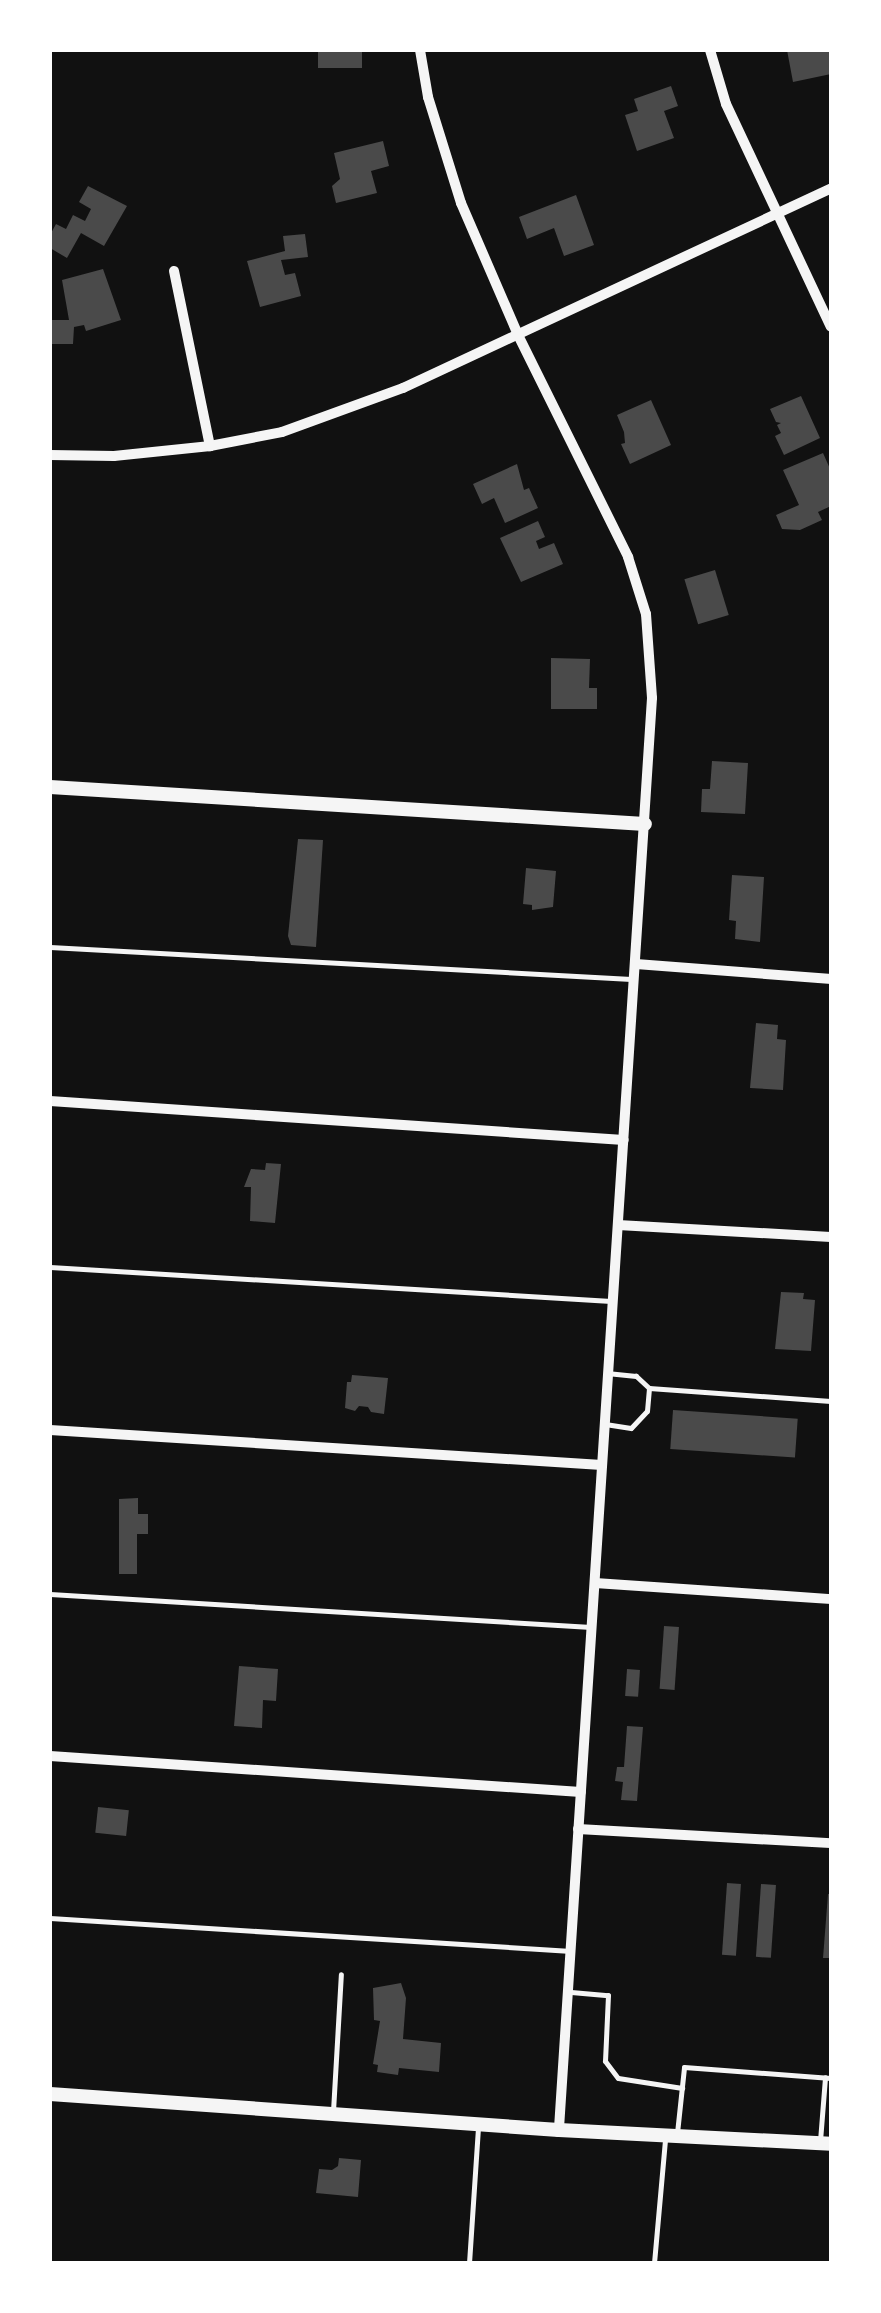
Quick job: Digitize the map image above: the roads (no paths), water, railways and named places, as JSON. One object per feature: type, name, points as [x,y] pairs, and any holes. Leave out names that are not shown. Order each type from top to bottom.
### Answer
[{"type":"street","points":[[420,50],[428,97],[460,203],[518,335],[628,557],[646,614],[652,698],[559,2130]]},
{"type":"street","points":[[710,50],[726,104],[831,327]]},
{"type":"street","points":[[50,455],[114,456],[210,446],[282,432],[358,406],[518,335],[831,188]]},
{"type":"street","points":[[174,270],[210,446]]},
{"type":"street","points":[[50,787],[645,824]]},
{"type":"street","points":[[636,964],[831,980]]},
{"type":"street","points":[[50,1101],[624,1140]]},
{"type":"street","points":[[618,1225],[831,1237]]},
{"type":"street","points":[[50,1430],[602,1465]]},
{"type":"street","points":[[595,1583],[831,1599]]},
{"type":"street","points":[[50,1756],[581,1792]]},
{"type":"street","points":[[578,1829],[831,1843]]},
{"type":"street","points":[[50,2094],[559,2130],[826,2144]]},
{"type":"lane","points":[[50,947],[634,980]]},
{"type":"lane","points":[[50,1267],[613,1301]]},
{"type":"lane","points":[[609,1372],[636,1376],[649,1388],[831,1400]]},
{"type":"lane","points":[[605,1424],[631,1428],[647,1411],[649,1388]]},
{"type":"lane","points":[[50,1594],[592,1626]]},
{"type":"lane","points":[[50,1918],[570,1951]]},
{"type":"lane","points":[[333,2114],[342,1974]]},
{"type":"lane","points":[[568,1992],[608,1994],[604,2061],[618,2078],[682,2088]]},
{"type":"lane","points":[[654,2263],[684,2067],[828,2078],[826,2144]]},
{"type":"lane","points":[[469,2263],[478,2124]]}]
